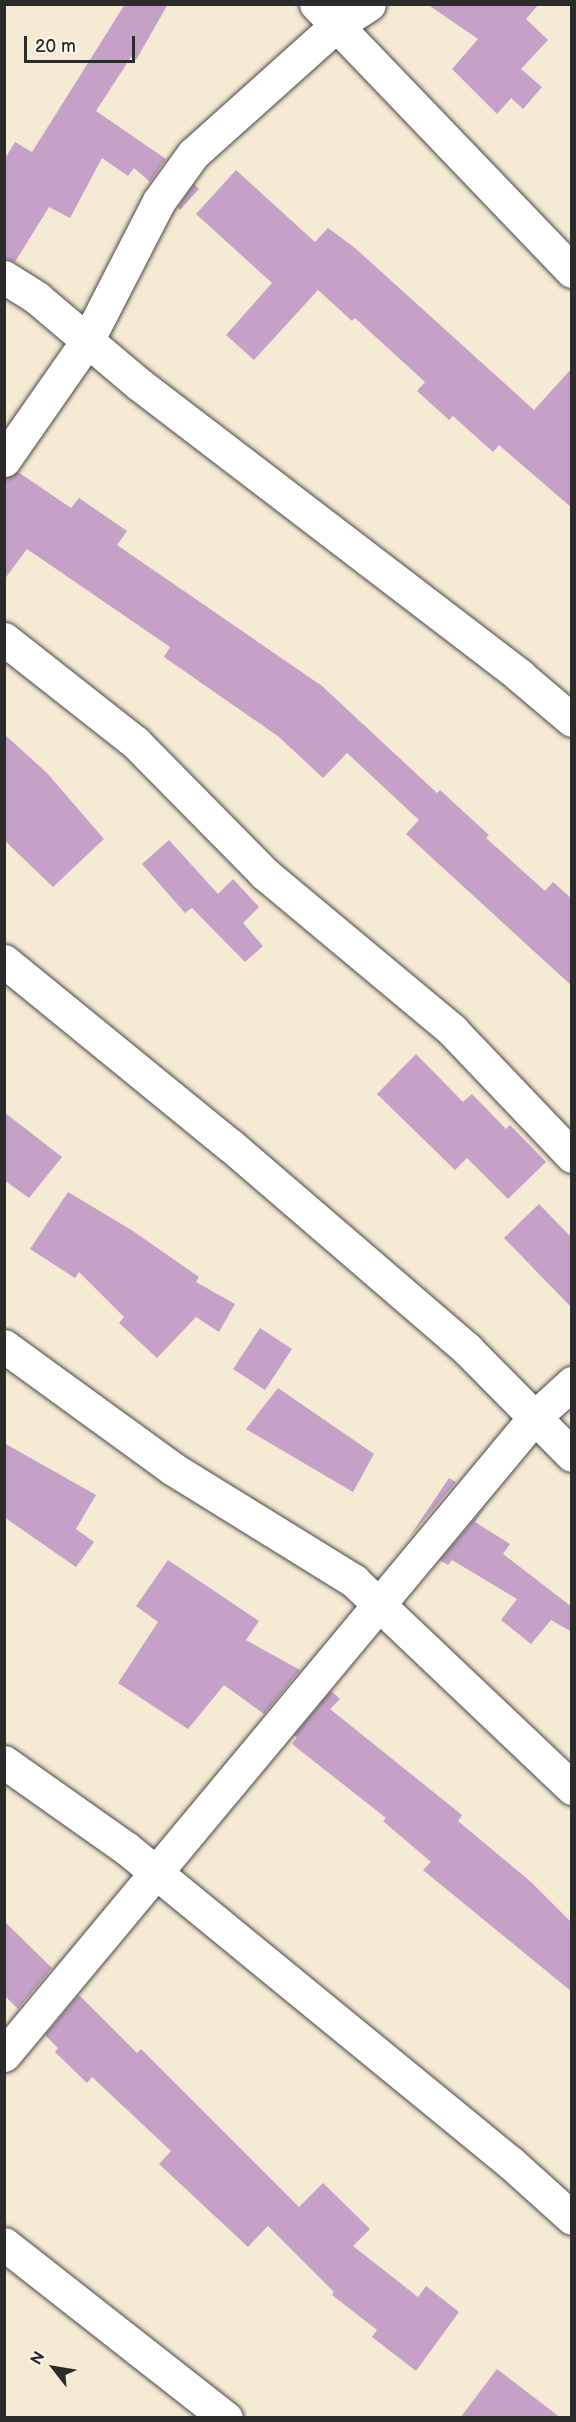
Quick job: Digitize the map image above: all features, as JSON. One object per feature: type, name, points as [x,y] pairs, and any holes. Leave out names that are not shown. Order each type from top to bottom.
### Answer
[{"type":"street","points":[[4,460],[87,341],[159,201],[193,154],[326,14],[369,4]]},
{"type":"street","points":[[326,14],[572,272]]},
{"type":"street","points":[[4,277],[37,298],[87,341],[572,720]]},
{"type":"street","points":[[4,639],[135,742],[265,874],[452,1030],[572,1156]]},
{"type":"street","points":[[4,961],[371,1265],[467,1349],[572,1455]]},
{"type":"street","points":[[4,1346],[173,1469],[354,1581],[572,1788]]},
{"type":"street","points":[[4,2055],[158,1875],[534,1418],[572,1383]]},
{"type":"street","points":[[4,1762],[158,1875],[511,2163],[572,2218]]},
{"type":"street","points":[[4,2244],[226,2418]]},
{"type":"building","points":[[125,4],[168,4],[136,60],[131,57],[96,111],[166,159],[150,182],[134,168],[128,176],[102,158],[70,218],[49,207],[15,262],[4,258],[4,160],[15,142],[32,152]]},
{"type":"building","points":[[427,4],[539,4],[526,19],[548,40],[521,69],[542,87],[523,109],[511,98],[497,114],[452,69],[478,39]]},
{"type":"building","points":[[236,170],[315,242],[328,228],[355,248],[534,410],[572,368],[572,508],[499,445],[493,452],[453,416],[449,420],[417,391],[425,382],[355,318],[352,321],[318,290],[254,360],[226,335],[272,283],[196,214]]},
{"type":"building","points":[[194,184],[199,189],[180,210],[178,207]]},
{"type":"building","points":[[18,472],[71,508],[79,498],[127,531],[117,545],[322,686],[437,793],[440,790],[489,835],[486,838],[545,891],[553,882],[572,899],[572,986],[406,834],[419,820],[347,753],[323,778],[279,737],[164,657],[170,647],[27,549],[4,580],[4,478]]},
{"type":"building","points":[[4,734],[47,773],[104,839],[53,887],[4,840]]},
{"type":"building","points":[[169,840],[218,894],[233,879],[259,907],[243,923],[263,946],[245,962],[192,908],[185,913],[142,864]]},
{"type":"building","points":[[416,1054],[463,1102],[472,1094],[506,1129],[510,1125],[546,1162],[508,1199],[467,1158],[455,1170],[377,1094]]},
{"type":"building","points":[[4,1112],[62,1157],[29,1198],[4,1180]]},
{"type":"building","points":[[68,1192],[133,1231],[199,1277],[196,1282],[235,1304],[219,1332],[196,1317],[157,1358],[119,1323],[124,1317],[79,1272],[75,1278],[30,1249]]},
{"type":"building","points":[[539,1204],[572,1238],[572,1308],[504,1238]]},
{"type":"building","points":[[260,1328],[292,1349],[265,1390],[233,1369]]},
{"type":"building","points":[[278,1388],[374,1454],[353,1492],[246,1429]]},
{"type":"building","points":[[4,1443],[96,1495],[76,1529],[94,1542],[76,1567],[4,1517]]},
{"type":"building","points":[[449,1478],[456,1482],[408,1539]]},
{"type":"building","points":[[485,1507],[475,1522],[510,1544],[503,1554],[572,1607],[572,1632],[551,1620],[531,1644],[501,1620],[517,1599],[452,1560],[448,1565],[440,1560]]},
{"type":"building","points":[[168,1560],[259,1621],[246,1640],[300,1670],[264,1714],[224,1685],[188,1729],[118,1683],[158,1622],[136,1606]]},
{"type":"building","points":[[331,1691],[340,1699],[330,1709],[462,1815],[458,1821],[531,1882],[572,1923],[572,1992],[423,1870],[431,1862],[383,1821],[386,1818],[292,1744],[297,1737],[294,1735]]},
{"type":"building","points":[[4,1921],[52,1968],[18,2009],[4,1995]]},
{"type":"building","points":[[79,1995],[137,2053],[141,2049],[299,2207],[323,2183],[370,2229],[353,2246],[418,2297],[426,2286],[459,2312],[416,2371],[372,2337],[377,2330],[332,2295],[334,2292],[268,2226],[248,2247],[159,2164],[171,2151],[92,2077],[87,2083],[55,2052],[58,2048],[45,2035]]},
{"type":"building","points":[[497,2369],[561,2418],[460,2418]]}]
